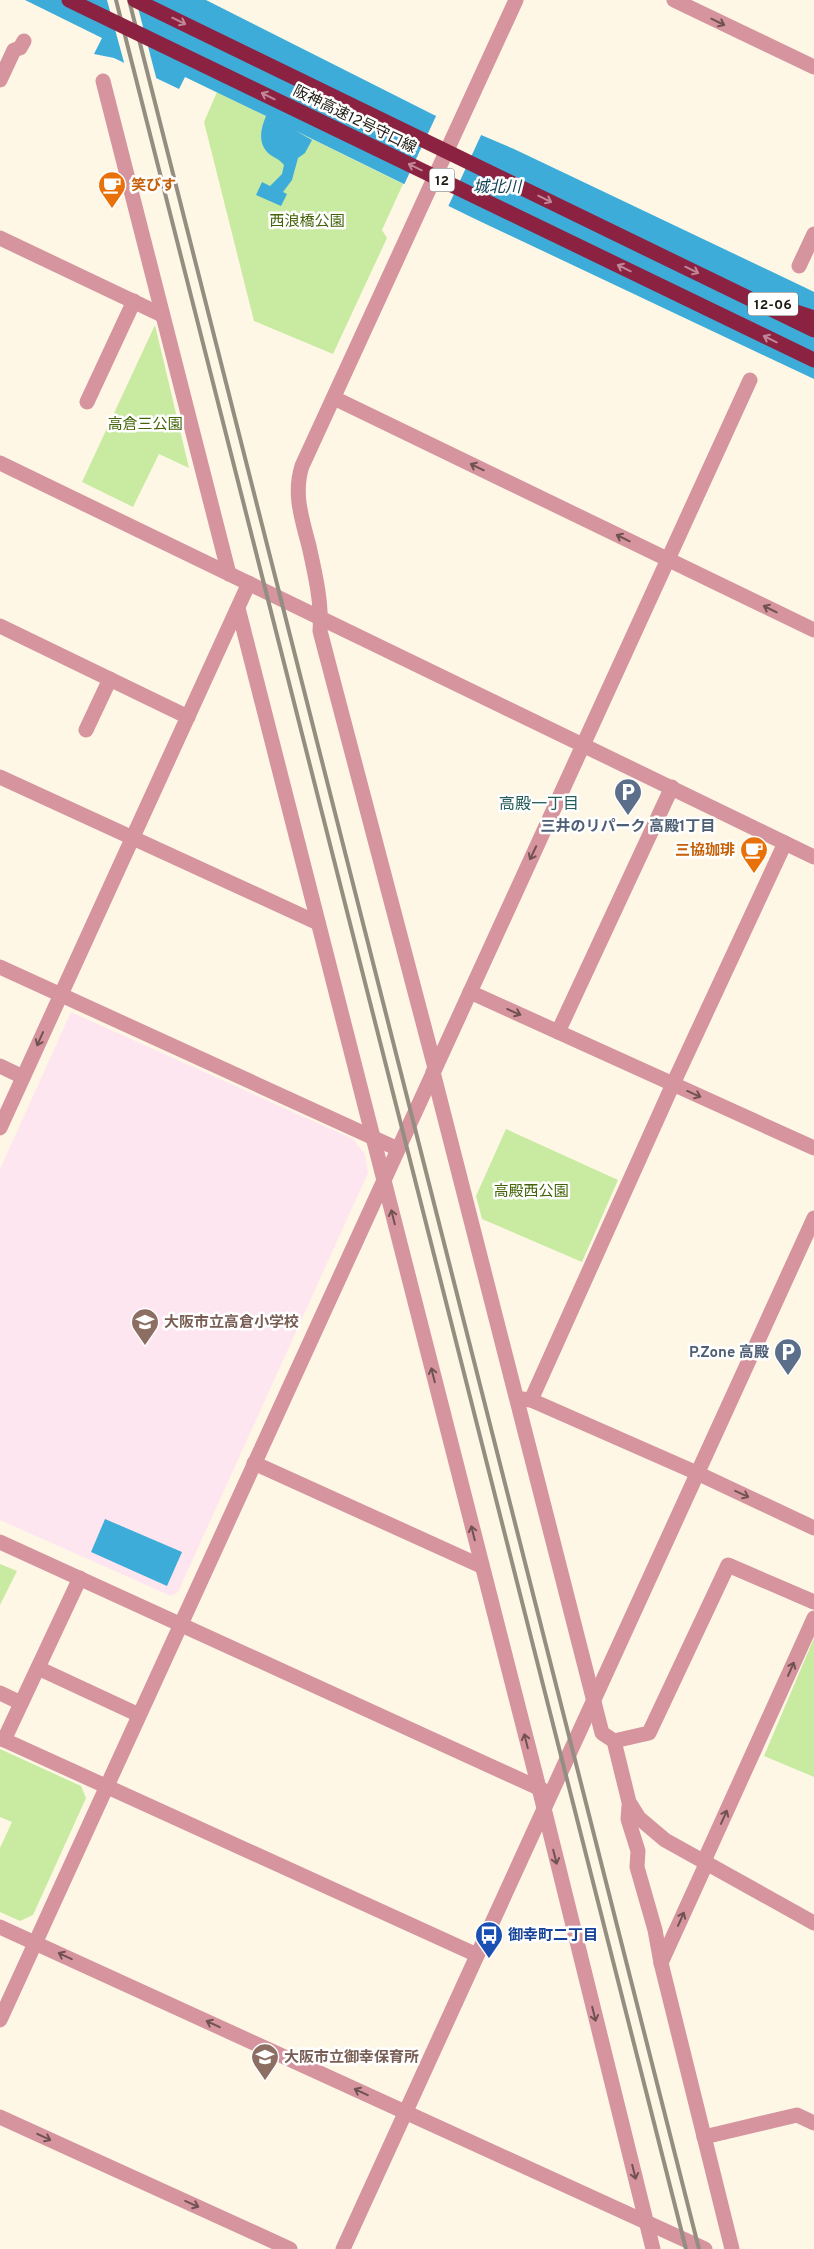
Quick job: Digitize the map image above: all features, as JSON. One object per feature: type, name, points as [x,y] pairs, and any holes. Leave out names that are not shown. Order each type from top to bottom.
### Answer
[{"type":"highway","name":"阪神高速12号守口線","points":[[69,0],[814,360]]},
{"type":"highway","name":"阪神高速12号守口線","points":[[135,0],[814,330]]},
{"type":"highway","name":"12-06","points":[[732,290],[814,318]]},
{"type":"street","points":[[516,0],[302,466],[297,491],[314,567],[321,618],[320,631],[434,1070],[525,1399],[602,1733],[614,1741],[629,1802],[638,1818],[653,1831],[814,1923]]},
{"type":"street","points":[[674,0],[814,67]]},
{"type":"street","points":[[0,79],[14,50],[20,48],[24,41]]},
{"type":"street","points":[[103,81],[229,574]]},
{"type":"street","points":[[799,266],[814,234]]},
{"type":"street","points":[[0,238],[162,315]]},
{"type":"street","points":[[87,402],[134,301]]},
{"type":"street","points":[[0,2020],[750,380]]},
{"type":"street","points":[[334,398],[814,630]]},
{"type":"street","points":[[0,463],[814,857]]},
{"type":"street","points":[[0,1128],[249,583]]},
{"type":"street","points":[[238,608],[481,1566],[545,1791],[544,1809],[653,2249]]},
{"type":"street","points":[[0,626],[188,717]]},
{"type":"street","points":[[86,730],[110,679]]},
{"type":"street","points":[[0,777],[318,922]]},
{"type":"street","points":[[558,1032],[672,787]]},
{"type":"street","points":[[525,1399],[785,843]]},
{"type":"street","points":[[0,967],[398,1149]]},
{"type":"street","points":[[470,992],[814,1148]]},
{"type":"street","points":[[0,1066],[23,1077]]},
{"type":"street","points":[[545,1791],[594,1699],[814,1218]]},
{"type":"street","points":[[525,1399],[697,1473],[814,1528]]},
{"type":"street","points":[[254,1463],[481,1566]]},
{"type":"street","points":[[0,1542],[545,1791]]},
{"type":"street","points":[[614,1741],[649,1733],[728,1565],[814,1602]]},
{"type":"street","points":[[80,1578],[2,1739],[477,1955]]},
{"type":"street","points":[[661,1963],[814,1618]]},
{"type":"street","points":[[38,1668],[139,1715]]},
{"type":"street","points":[[0,1694],[21,1703]]},
{"type":"street","points":[[629,1802],[628,1819],[638,1851],[637,1867],[655,1930],[661,1963],[732,2249]]},
{"type":"street","points":[[343,2249],[544,1809]]},
{"type":"street","points":[[0,1926],[705,2249]]},
{"type":"street","points":[[704,2137],[797,2115],[814,2123]]},
{"type":"street","points":[[0,2117],[290,2249]]},
{"type":"shaded area","name":"大阪市立高倉小学校","points":[[71,1012],[353,1139],[365,1154],[368,1173],[178,1592],[171,1596],[0,1520],[0,1169]]},
{"type":"green space","name":"西浪橋公園","points":[[217,92],[403,184],[382,230],[387,238],[333,354],[254,321],[204,122]]},
{"type":"green space","name":"高倉三公園","points":[[155,325],[189,468],[159,454],[133,507],[82,482]]},
{"type":"green space","name":"高殿西公園","points":[[506,1129],[618,1180],[582,1262],[482,1219],[476,1196]]},
{"type":"green space","points":[[0,1564],[17,1571],[0,1605]]},
{"type":"green space","points":[[814,1638],[814,1777],[764,1756]]},
{"type":"green space","points":[[0,1749],[81,1786],[86,1798],[33,1915],[20,1921],[0,1912],[0,1848],[12,1822],[0,1817]]},
{"type":"water","name":"城北川","points":[[25,0],[206,0],[434,115],[514,149],[806,288],[814,292],[814,379],[473,218],[296,131],[312,140],[305,153],[298,158],[292,180],[283,192],[287,194],[281,206],[256,195],[262,182],[270,186],[282,174],[284,165],[267,152],[262,143],[261,132],[266,116],[185,77],[179,89],[114,58],[94,54],[102,38]]},
{"type":"water","points":[[105,1519],[182,1552],[167,1586],[91,1552]]},
{"type":"pier","points":[[107,0],[136,0],[157,81],[125,66]]},
{"type":"pier","points":[[437,114],[482,133],[447,209],[403,187]]},
{"type":"railway","points":[[116,0],[686,2249]]},
{"type":"railway","points":[[129,0],[699,2249]]},
{"type":"place","name":"笑びす","points":[[112,209]]},
{"type":"place","name":"三井のリパーク 高殿1丁目","points":[[628,816]]},
{"type":"place","name":"三協珈琲","points":[[754,874]]},
{"type":"place","name":"大阪市立高倉小学校","points":[[145,1346]]},
{"type":"place","name":"P.Zone 高殿","points":[[788,1376]]},
{"type":"place","name":"御幸町二丁目","points":[[489,1959]]},
{"type":"place","name":"大阪市立御幸保育所","points":[[265,2081]]},
{"type":"district","name":"高殿一丁目","points":[[539,803]]}]
